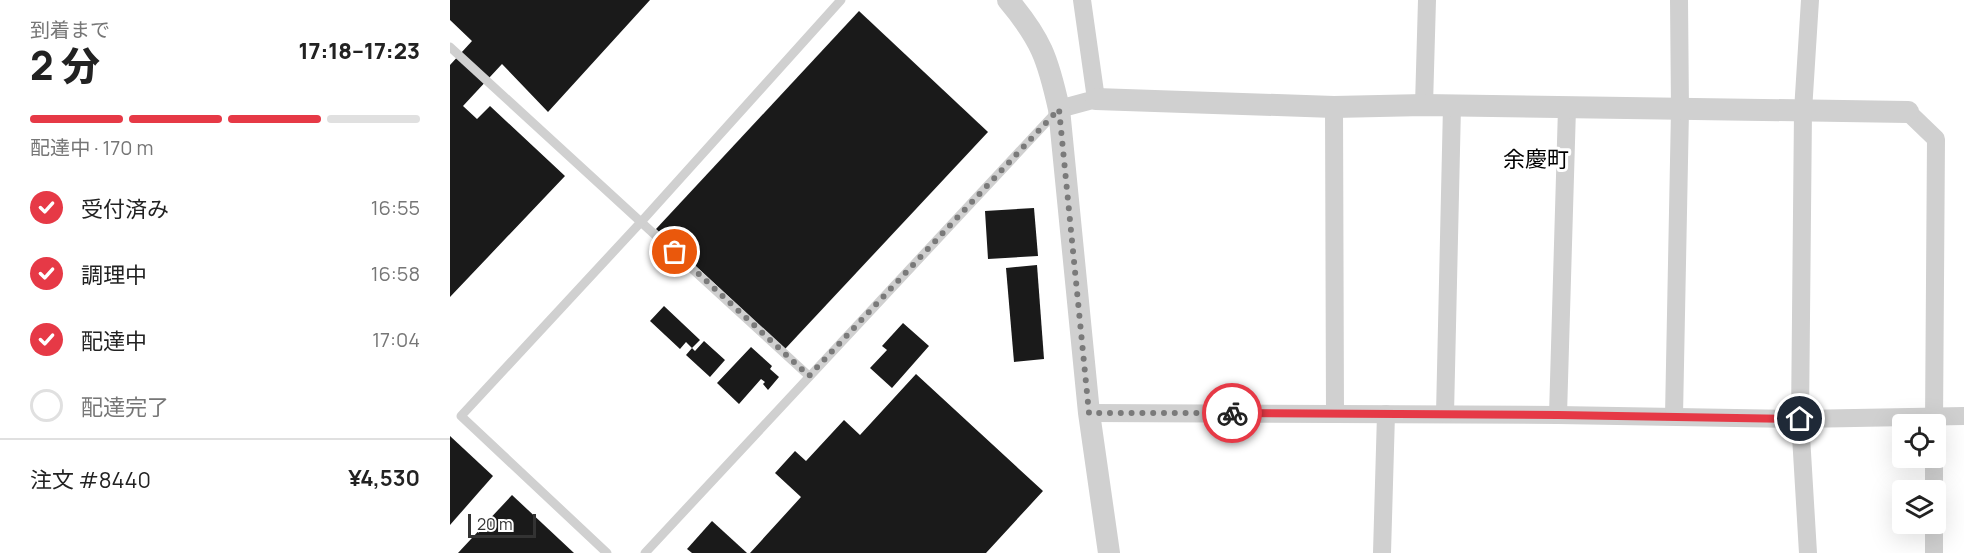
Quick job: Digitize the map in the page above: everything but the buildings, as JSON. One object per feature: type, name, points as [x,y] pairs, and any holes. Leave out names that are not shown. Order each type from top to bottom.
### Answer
[{"type":"street","points":[[1008,0],[1033,31],[1040,44],[1051,73],[1059,109],[1089,413],[1109,553]]},
{"type":"street","points":[[1082,0],[1096,99]]},
{"type":"street","points":[[1424,105],[1426,0]]},
{"type":"street","points":[[1674,416],[1680,110],[1679,0]]},
{"type":"street","points":[[1808,553],[1800,419],[1803,111],[1810,0]]},
{"type":"street","points":[[1059,109],[1096,99],[1334,107],[1424,105],[1908,112],[1936,139],[1934,414]]},
{"type":"street","points":[[1445,414],[1452,106]]},
{"type":"street","points":[[1334,107],[1335,414]]},
{"type":"street","points":[[1558,415],[1567,108]]},
{"type":"street","points":[[1089,413],[1445,414],[1892,420]]},
{"type":"street","points":[[1382,553],[1386,414]]},
{"type":"street","points":[[1946,418],[1964,416]]},
{"type":"street","points":[[1934,534],[1934,553]]},
{"type":"lane","points":[[607,553],[461,416],[641,222],[841,0]]},
{"type":"lane","points":[[450,47],[809,376]]},
{"type":"lane","points":[[645,553],[1059,109]]},
{"type":"way so far","points":[[675,252],[809,376],[1059,109],[1089,413],[1232,413]]},
{"type":"district","name":"余慶町","points":[[1536,159]]},
{"type":"route","points":[[1232,413],[1800,419]]}]
